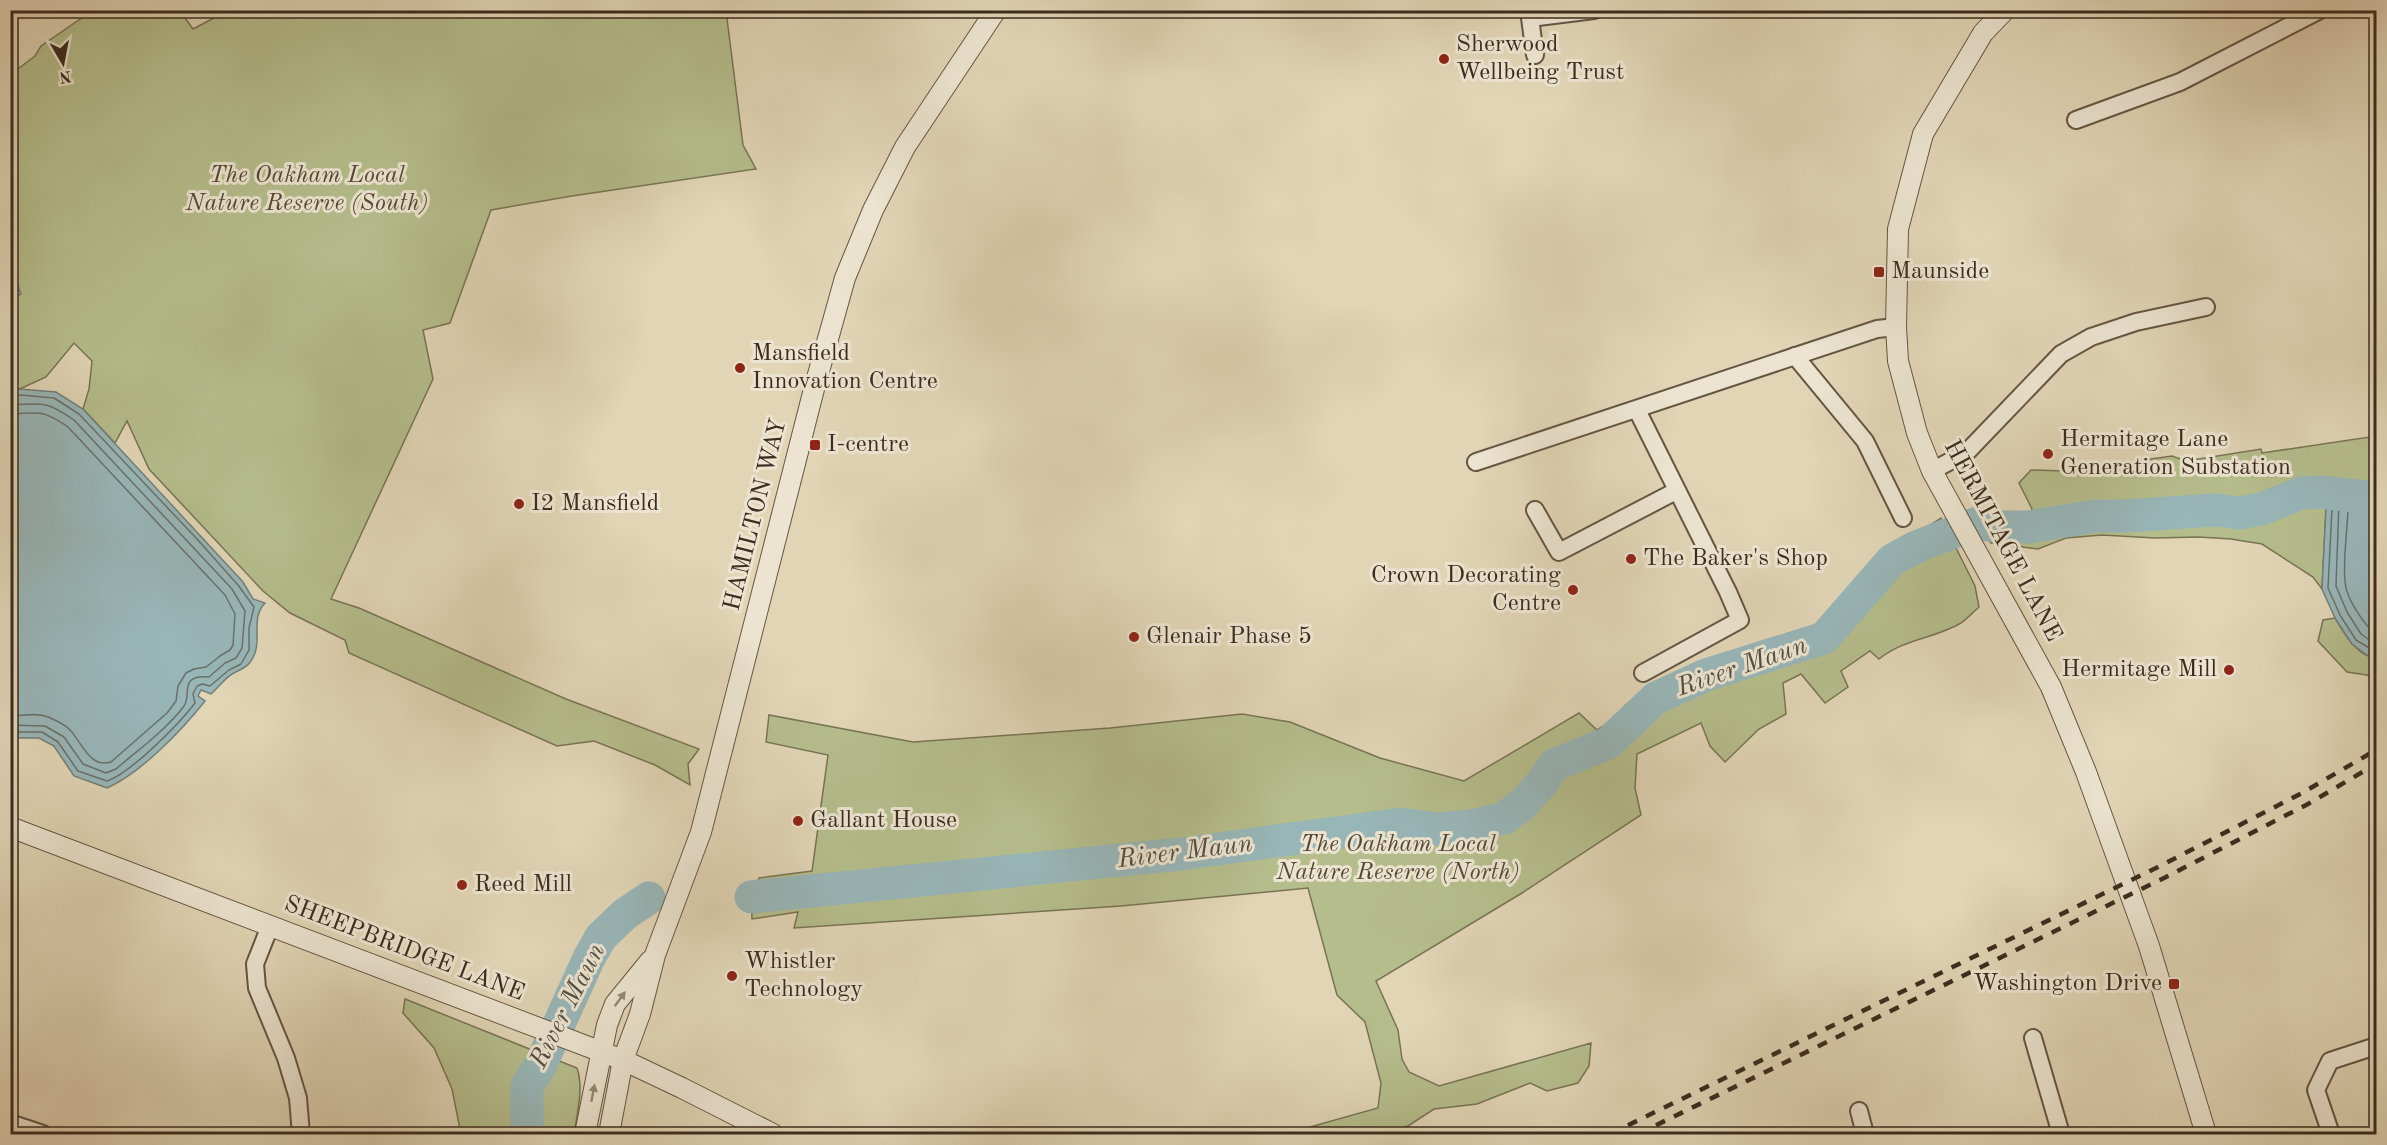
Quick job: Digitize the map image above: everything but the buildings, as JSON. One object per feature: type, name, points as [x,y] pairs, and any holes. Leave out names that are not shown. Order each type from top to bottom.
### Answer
[{"type":"street","name":"HAMILTON WAY","points":[[609,1134],[623,1060],[640,1014],[655,955],[701,832],[814,389],[845,278],[873,210],[905,147],[996,10]]},
{"type":"street","points":[[1535,55],[1530,18],[1593,10]]},
{"type":"street","name":"HERMITAGE LANE","points":[[2005,10],[1983,33],[1923,134],[1898,229],[1896,327],[1901,372],[1917,433],[1932,471],[2051,687],[2086,772],[2149,946],[2206,1134]]},
{"type":"street","points":[[2076,120],[2180,82],[2320,10]]},
{"type":"street","points":[[1932,471],[1967,452],[2061,354],[2091,337],[2136,322],[2206,307]]},
{"type":"street","points":[[1476,462],[1876,329],[1896,327]]},
{"type":"street","points":[[1795,356],[1865,441],[1903,518]]},
{"type":"street","points":[[1637,410],[1728,592],[1740,621],[1643,673]]},
{"type":"street","points":[[1535,510],[1559,552],[1676,491]]},
{"type":"street","name":"SHEEPBRIDGE LANE","points":[[10,827],[623,1060],[773,1134]]},
{"type":"street","points":[[270,926],[255,964],[257,988],[286,1058],[298,1098],[301,1134]]},
{"type":"street","name":"HAMILTON WAY","points":[[585,1134],[600,1051],[615,1004],[655,955]]},
{"type":"street","points":[[2032,1038],[2061,1134]]},
{"type":"street","points":[[2331,1134],[2316,1090],[2330,1061],[2376,1046]]},
{"type":"street","points":[[1859,1111],[1865,1134]]},
{"type":"street","points":[[10,1123],[43,1134]]},
{"type":"green space","name":"The Oakham Local Nature Reserve (South)","points":[[229,10],[726,11],[743,145],[756,169],[491,210],[450,323],[423,330],[433,379],[331,599],[359,608],[566,699],[699,749],[688,764],[690,785],[655,765],[594,741],[557,746],[349,653],[345,640],[290,613],[263,591],[149,469],[127,421],[115,443],[83,409],[89,389],[92,361],[74,343],[46,377],[11,393],[11,74],[35,56],[41,46],[92,11],[180,11],[193,29]]},
{"type":"green space","points":[[2376,436],[2376,483],[2361,482],[2326,507],[2322,589],[2313,577],[2262,544],[2199,537],[2155,538],[2102,535],[2066,538],[2038,549],[1991,543],[1981,531],[2001,517],[2030,518],[2032,509],[2019,483],[2031,470],[2067,471],[2172,456],[2186,461],[2261,449],[2262,453]]},
{"type":"green space","name":"The Oakham Local Nature Reserve (North)","points":[[1941,518],[1975,586],[1979,607],[1963,621],[1951,628],[1899,647],[1879,659],[1870,651],[1841,671],[1848,687],[1825,703],[1801,674],[1783,683],[1786,714],[1759,729],[1725,762],[1710,746],[1701,723],[1637,754],[1635,788],[1641,815],[1522,893],[1376,981],[1398,1030],[1402,1059],[1409,1072],[1439,1086],[1591,1043],[1589,1066],[1578,1083],[1547,1091],[1530,1083],[1477,1104],[1434,1109],[1408,1126],[1380,1134],[1285,1134],[1378,1108],[1381,1083],[1365,1022],[1337,995],[1308,888],[1121,906],[794,928],[798,912],[752,919],[751,897],[759,878],[812,871],[828,755],[766,742],[769,715],[913,742],[1110,728],[1242,714],[1290,722],[1380,758],[1464,781],[1579,713],[1597,730],[1619,716],[1625,705],[1693,668],[1826,622],[1869,573],[1871,563]]},
{"type":"green space","points":[[2335,618],[2357,649],[2376,658],[2376,683],[2367,675],[2347,672],[2318,641],[2323,620]]},
{"type":"green space","points":[[405,999],[577,1068],[580,1092],[574,1134],[461,1134],[452,1089],[434,1048],[403,1013]]},
{"type":"water","points":[[10,262],[21,294],[11,299],[10,299]]},
{"type":"water","points":[[19,389],[56,392],[83,409],[243,582],[253,599],[265,603],[258,615],[257,647],[248,664],[229,676],[211,694],[201,690],[198,696],[205,701],[185,725],[147,762],[107,788],[74,776],[54,746],[39,738],[11,738],[10,393]]},
{"type":"water","points":[[2361,482],[2376,483],[2376,658],[2371,658],[2352,644],[2335,618],[2322,589],[2326,508],[2319,492]]},
{"type":"waterway","name":"River Maun","points":[[751,897],[1181,854],[1401,824],[1437,829],[1473,826],[1504,818],[1522,805],[1542,783],[1554,765],[1608,743],[1656,698],[1706,675],[1824,638],[1892,560],[1916,547],[1977,523],[2001,527],[2028,527],[2095,516],[2215,510],[2239,513],[2261,509],[2301,493],[2319,492],[2376,498]]},
{"type":"waterway","name":"River Maun","points":[[527,1134],[527,1086],[540,1066],[589,958],[601,937],[625,914],[649,898]]},
{"type":"railway","points":[[1610,1134],[2158,867],[2302,793],[2376,750]]},
{"type":"railway","points":[[1638,1134],[2164,878],[2308,804],[2376,764]]},
{"type":"place","name":"Sherwood Wellbeing Trust","points":[[1444,59]]},
{"type":"place","name":"Maunside","points":[[1879,272]]},
{"type":"place","name":"Mansfield Innovation Centre","points":[[740,368]]},
{"type":"place","name":"I-centre","points":[[815,445]]},
{"type":"place","name":"Hermitage Lane Generation Substation","points":[[2048,454]]},
{"type":"place","name":"I2 Mansfield","points":[[519,504]]},
{"type":"place","name":"The Baker's Shop","points":[[1631,559]]},
{"type":"place","name":"Crown Decorating Centre","points":[[1573,590]]},
{"type":"place","name":"Glenair Phase 5","points":[[1134,637]]},
{"type":"place","name":"Hermitage Mill","points":[[2229,670]]},
{"type":"place","name":"Gallant House","points":[[798,821]]},
{"type":"place","name":"Reed Mill","points":[[462,885]]},
{"type":"place","name":"Whistler Technology","points":[[732,976]]},
{"type":"place","name":"Washington Drive","points":[[2174,984]]}]
